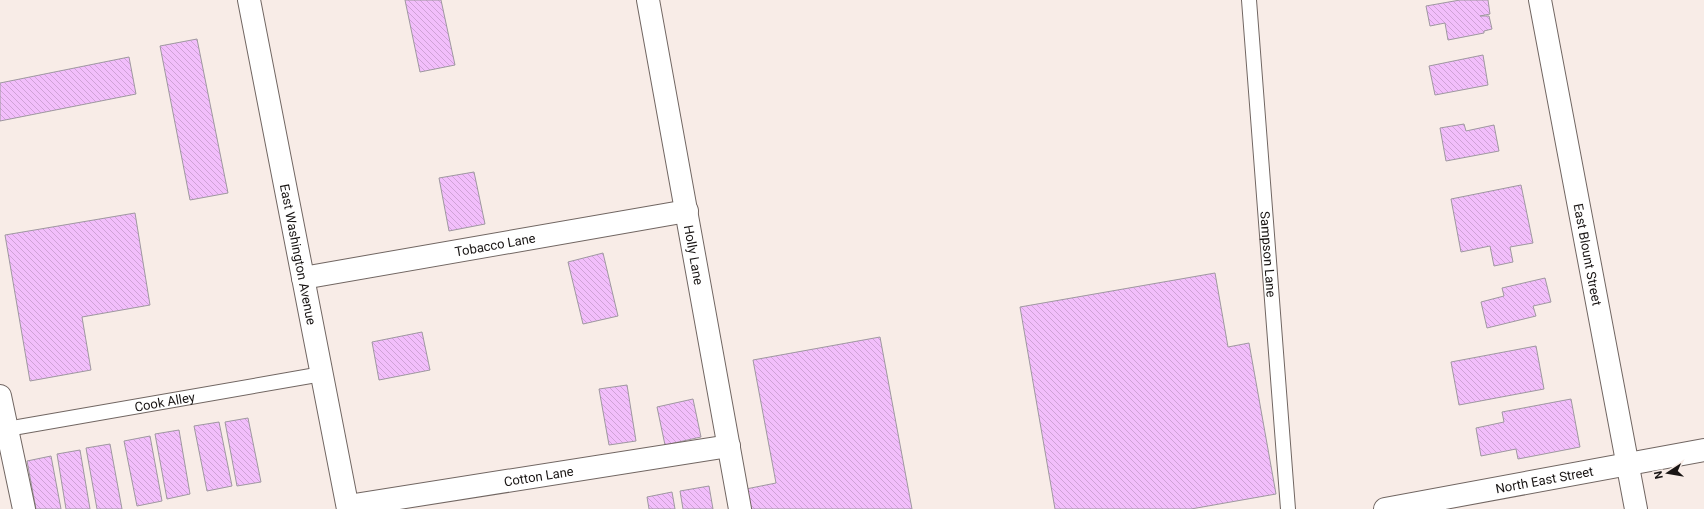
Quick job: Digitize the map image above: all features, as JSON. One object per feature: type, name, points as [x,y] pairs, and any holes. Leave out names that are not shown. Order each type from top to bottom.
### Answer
[{"type":"street","name":"East Washington Avenue","points":[[249,0],[348,508]]},
{"type":"street","name":"Holly Lane","points":[[648,0],[740,509]]},
{"type":"street","name":"East Blount Street","points":[[1540,0],[1636,509]]},
{"type":"street","name":"Tobacco Lane","points":[[303,278],[687,211]]},
{"type":"street","points":[[0,396],[24,509]]},
{"type":"street","name":"Cotton Lane","points":[[348,508],[729,446]]},
{"type":"street","name":"North East Street","points":[[1384,509],[1704,450]]},
{"type":"lane","name":"Sampson Lane","points":[[1249,0],[1288,509]]},
{"type":"lane","name":"Cook Alley","points":[[7,429],[322,374]]},
{"type":"building","points":[[405,0],[441,0],[455,65],[420,72]]},
{"type":"building","points":[[1460,0],[1488,0],[1490,14],[1480,16],[1489,16],[1492,29],[1484,31],[1484,33],[1448,40],[1445,23],[1430,26],[1426,6]]},
{"type":"building","points":[[197,39],[228,193],[190,200],[160,46]]},
{"type":"building","points":[[1483,55],[1488,85],[1435,95],[1429,66]]},
{"type":"building","points":[[129,57],[136,94],[0,121],[0,83]]},
{"type":"building","points":[[1464,124],[1466,131],[1494,125],[1499,151],[1446,161],[1440,128]]},
{"type":"building","points":[[474,172],[485,224],[449,231],[439,178]]},
{"type":"building","points":[[1521,185],[1533,243],[1510,247],[1513,262],[1494,266],[1490,246],[1461,252],[1451,199]]},
{"type":"building","points":[[135,213],[150,305],[82,317],[91,370],[30,381],[5,235]]},
{"type":"building","points":[[603,253],[618,316],[583,324],[568,262]]},
{"type":"building","points":[[1215,273],[1228,347],[1249,343],[1276,494],[1191,509],[1055,509],[1020,307]]},
{"type":"building","points":[[1545,278],[1551,302],[1533,306],[1536,316],[1487,328],[1481,302],[1504,296],[1502,288]]},
{"type":"building","points":[[422,332],[430,370],[379,380],[372,342]]},
{"type":"building","points":[[880,337],[912,509],[750,509],[746,489],[776,483],[753,360]]},
{"type":"building","points":[[1536,346],[1544,389],[1459,405],[1451,362]]},
{"type":"building","points":[[627,385],[636,441],[609,445],[599,389]]},
{"type":"building","points":[[693,399],[701,437],[665,445],[657,407]]},
{"type":"building","points":[[1571,399],[1580,447],[1518,459],[1516,449],[1481,456],[1476,428],[1504,422],[1502,412]]},
{"type":"building","points":[[248,418],[261,482],[237,486],[225,422]]},
{"type":"building","points":[[219,422],[232,486],[207,491],[194,426]]},
{"type":"building","points":[[179,430],[190,494],[167,499],[155,434]]},
{"type":"building","points":[[150,436],[162,501],[137,506],[124,441]]},
{"type":"building","points":[[110,444],[122,509],[97,509],[86,448]]},
{"type":"building","points":[[80,450],[90,509],[66,509],[57,454]]},
{"type":"building","points":[[51,456],[61,509],[36,509],[27,461]]},
{"type":"building","points":[[709,486],[713,509],[683,509],[680,491]]},
{"type":"building","points":[[672,492],[675,509],[649,509],[647,497]]}]
